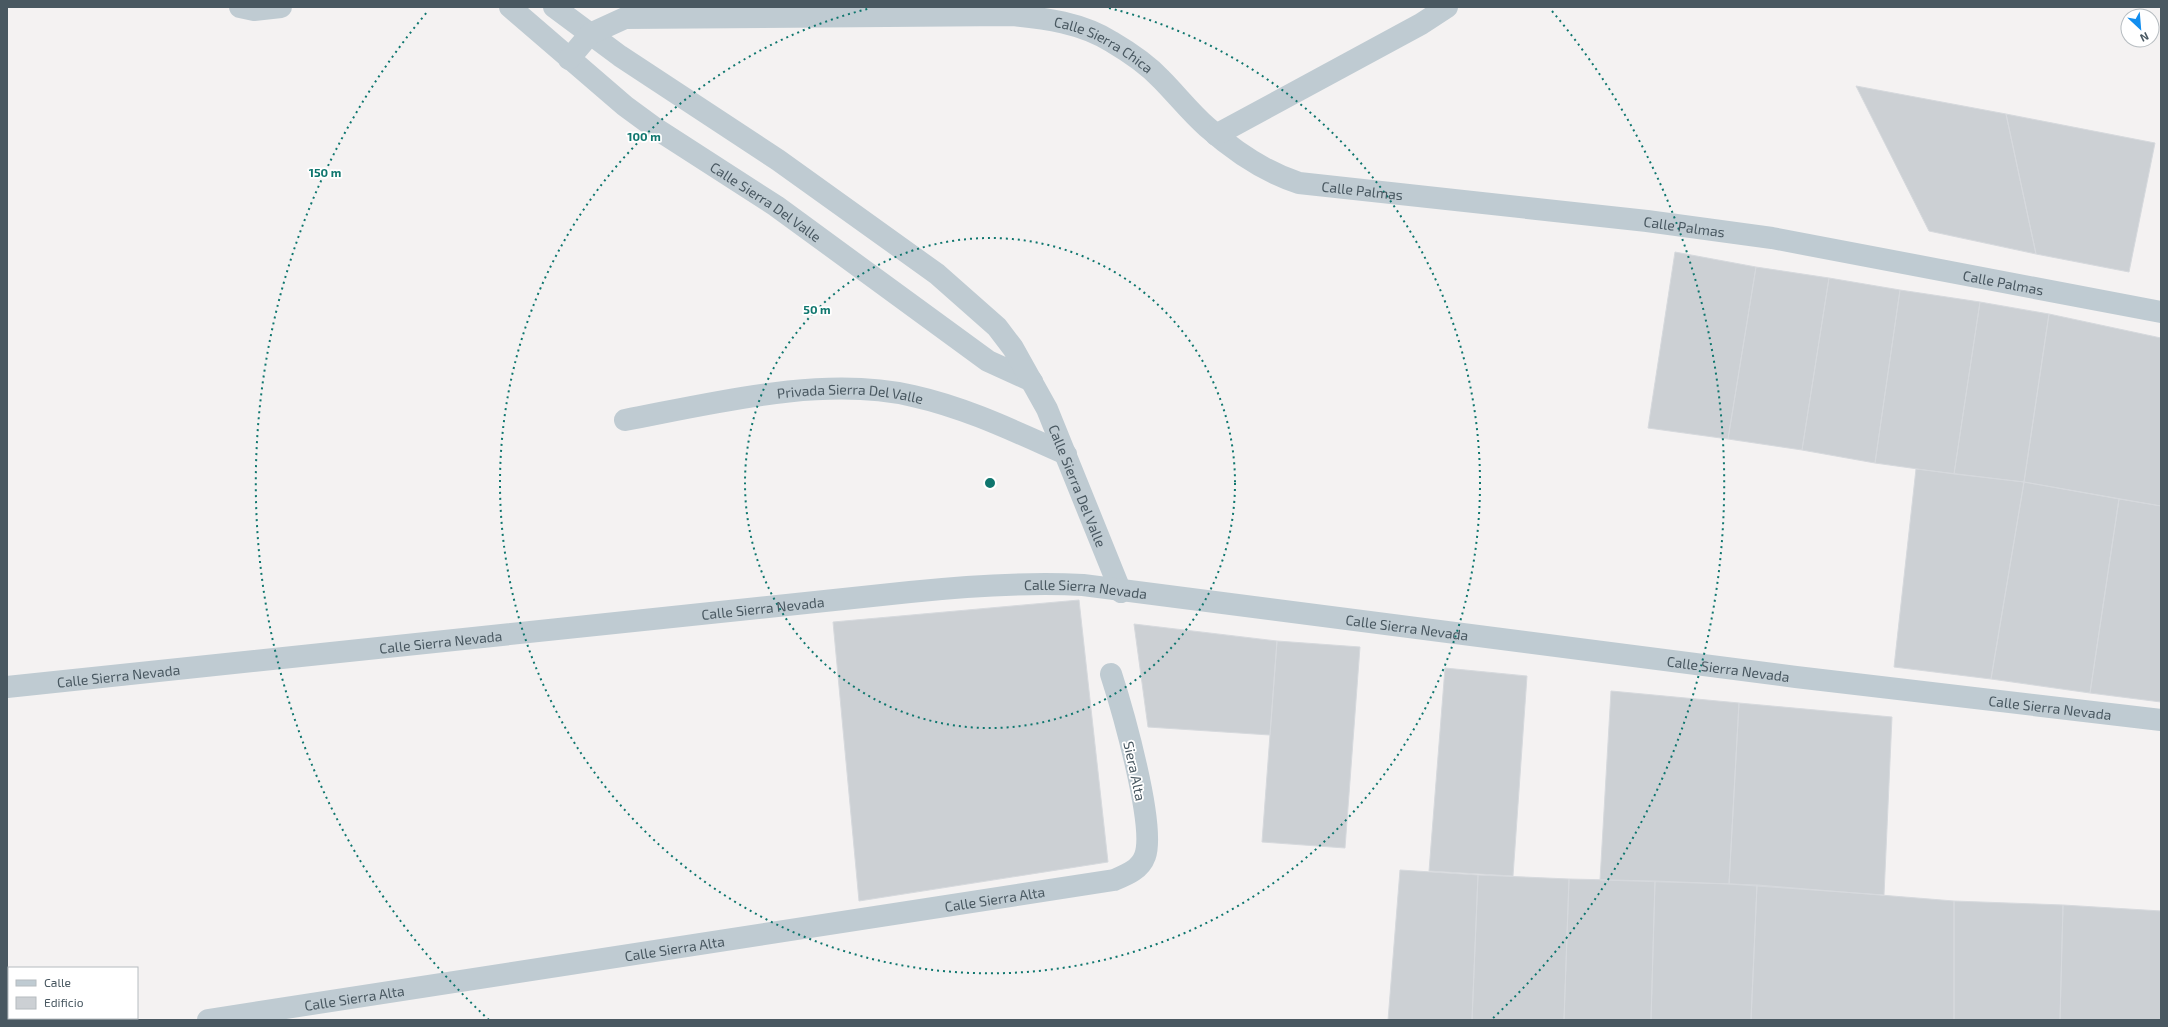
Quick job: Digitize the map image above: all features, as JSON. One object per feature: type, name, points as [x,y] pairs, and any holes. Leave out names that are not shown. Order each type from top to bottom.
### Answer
[{"type":"street","points":[[240,7],[254,10],[280,7]]},
{"type":"street","name":"Calle Sierra Del Valle","points":[[510,7],[569,59],[649,123],[776,206],[988,361],[1032,381]]},
{"type":"street","name":"Calle Sierra Del Valle","points":[[554,7],[620,56],[778,160],[937,274],[997,327],[1013,348],[1048,409],[1121,592]]},
{"type":"street","points":[[1216,135],[1421,24],[1447,7]]},
{"type":"street","name":"Calle Sierra Chica","points":[[569,59],[590,34],[624,18],[1011,15],[1046,18],[1079,27],[1111,41],[1139,60],[1159,77],[1196,117],[1216,135]]},
{"type":"street","name":"Calle Palmas","points":[[1216,135],[1260,166],[1279,176],[1299,183],[1647,221],[1772,238],[2161,312]]},
{"type":"street","name":"Privada Sierra Del Valle","points":[[625,420],[717,403],[811,390],[868,389],[912,396],[966,411],[1066,454]]},
{"type":"street","name":"Calle Sierra Nevada","points":[[7,687],[989,585],[1068,584],[1121,592],[1796,677],[2161,720]]},
{"type":"street","name":"Siera Alta","points":[[1111,674],[1140,786],[1148,838],[1144,858],[1138,867]]},
{"type":"street","name":"Calle Sierra Alta","points":[[208,1020],[1099,883],[1121,877],[1138,867]]},
{"type":"building","points":[[1856,86],[2006,114],[2036,254],[1929,231]]},
{"type":"building","points":[[2006,114],[2155,143],[2129,272],[2036,254]]},
{"type":"building","points":[[1675,252],[1756,267],[1728,439],[1648,428]]},
{"type":"building","points":[[1756,267],[1829,278],[1802,450],[1728,439]]},
{"type":"building","points":[[1829,278],[1900,290],[1875,463],[1802,450]]},
{"type":"building","points":[[1900,290],[1980,302],[1954,474],[1875,463]]},
{"type":"building","points":[[1980,302],[2049,314],[2024,482],[1954,474]]},
{"type":"building","points":[[2049,314],[2161,338],[2161,506],[2024,482]]},
{"type":"building","points":[[1916,469],[2024,482],[1991,679],[1894,667]]},
{"type":"building","points":[[2024,482],[2119,499],[2090,693],[1991,679]]},
{"type":"building","points":[[2119,499],[2161,506],[2161,702],[2090,693]]},
{"type":"building","points":[[1079,600],[1108,862],[859,901],[833,622]]},
{"type":"building","points":[[1134,624],[1277,641],[1270,735],[1148,727]]},
{"type":"building","points":[[1277,641],[1360,647],[1345,848],[1262,842]]},
{"type":"building","points":[[1445,668],[1527,676],[1513,876],[1429,871]]},
{"type":"building","points":[[1611,691],[1739,703],[1729,884],[1600,880]]},
{"type":"building","points":[[1739,703],[1892,717],[1884,895],[1729,884]]},
{"type":"building","points":[[1400,870],[1478,875],[1472,1020],[1388,1020]]},
{"type":"building","points":[[1478,875],[1569,879],[1564,1020],[1472,1020]]},
{"type":"building","points":[[1569,879],[1655,881],[1651,1020],[1564,1020]]},
{"type":"building","points":[[1655,881],[1757,885],[1751,1020],[1651,1020]]},
{"type":"building","points":[[1757,885],[1954,901],[1954,1020],[1751,1020]]},
{"type":"building","points":[[1954,901],[2063,905],[2060,1020],[1954,1020]]},
{"type":"building","points":[[2063,905],[2161,911],[2161,1020],[2060,1020]]}]
